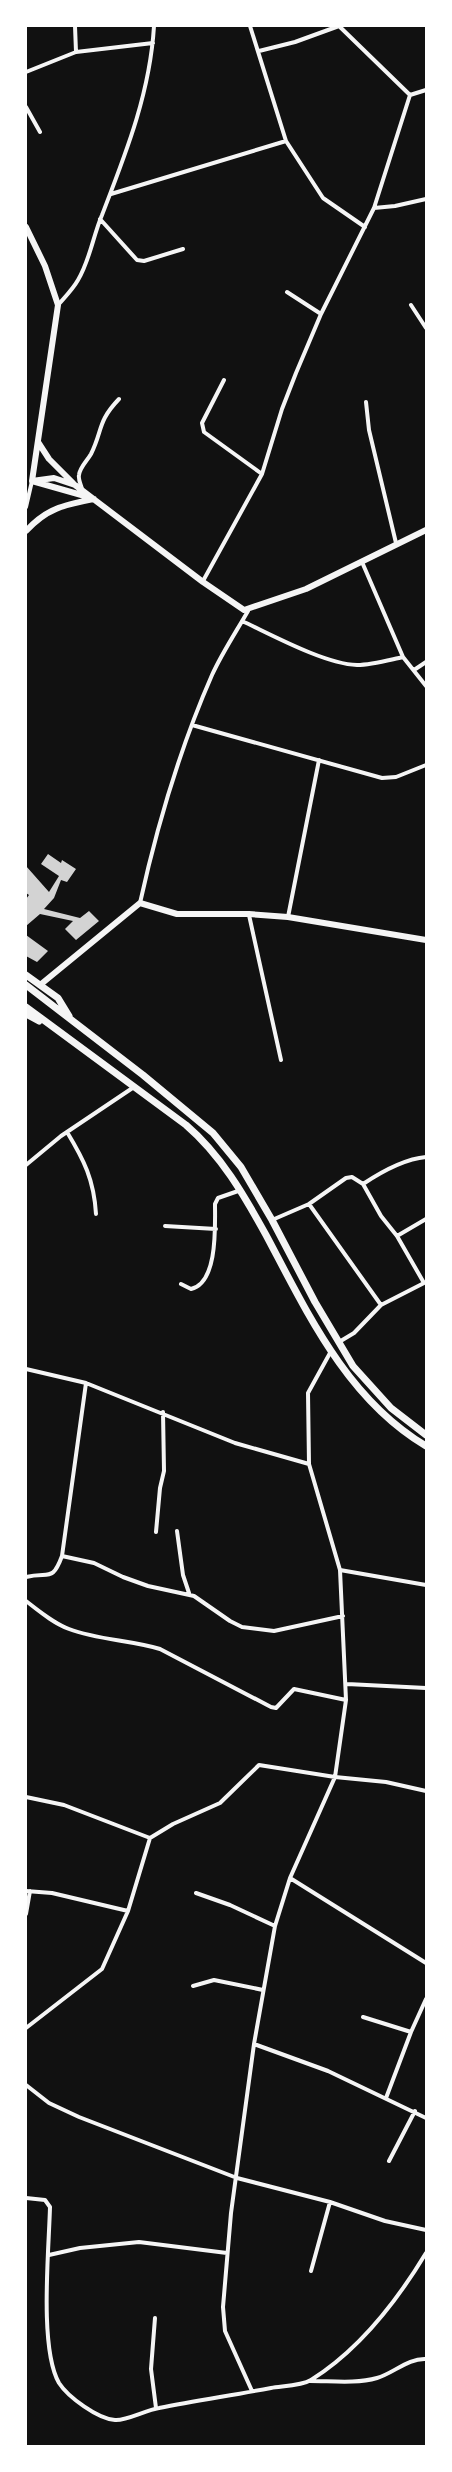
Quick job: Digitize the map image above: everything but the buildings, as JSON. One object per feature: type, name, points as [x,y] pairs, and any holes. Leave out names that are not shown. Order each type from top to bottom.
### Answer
[{"type":"highway","points":[[26,975],[58,998],[72,1021]]},
{"type":"highway","points":[[26,986],[143,1075],[213,1134],[241,1167],[353,1366],[391,1408],[426,1435]]},
{"type":"highway","points":[[26,1007],[134,1086],[208,1145],[241,1190],[330,1353],[361,1392],[385,1415],[426,1446]]},
{"type":"highway","points":[[26,1014],[58,1031]]},
{"type":"highway","points":[[330,1353],[339,1343]]},
{"type":"main road","points":[[26,227],[45,266],[58,305],[32,481]]},
{"type":"main road","points":[[38,442],[49,459],[75,485],[203,582],[240,608],[248,611],[306,589],[426,530]]},
{"type":"main road","points":[[32,481],[54,478],[75,485]]},
{"type":"main road","points":[[32,481],[94,499]]},
{"type":"main road","points":[[26,531],[36,520],[52,510],[94,499]]},
{"type":"main road","points":[[40,985],[140,903],[177,914],[249,914],[288,917],[426,940]]},
{"type":"street","points":[[75,26],[76,52]]},
{"type":"street","points":[[58,305],[79,279],[139,116],[153,43],[154,26]]},
{"type":"street","points":[[250,26],[286,141],[323,198],[365,227]]},
{"type":"street","points":[[259,51],[295,42],[339,26],[410,95]]},
{"type":"street","points":[[26,72],[76,52],[153,43]]},
{"type":"street","points":[[410,95],[426,90]]},
{"type":"street","points":[[203,582],[262,474],[282,409],[321,314],[374,208],[410,95]]},
{"type":"street","points":[[26,107],[40,132]]},
{"type":"street","points":[[110,194],[286,141]]},
{"type":"street","points":[[374,208],[426,199]]},
{"type":"street","points":[[100,219],[137,260],[144,261],[183,249]]},
{"type":"street","points":[[288,292],[321,314]]},
{"type":"street","points":[[411,305],[426,328]]},
{"type":"street","points":[[224,380],[202,423],[204,432],[262,474]]},
{"type":"street","points":[[82,490],[79,479],[81,469],[91,453],[106,412],[119,399]]},
{"type":"street","points":[[366,402],[369,430],[396,543]]},
{"type":"street","points":[[26,507],[32,481]]},
{"type":"street","points":[[362,561],[403,657],[426,686]]},
{"type":"street","points":[[140,903],[155,837],[192,725],[213,673],[248,611]]},
{"type":"street","points":[[242,621],[305,651],[346,664],[358,665],[403,657]]},
{"type":"street","points":[[414,670],[426,662]]},
{"type":"street","points":[[192,725],[382,778],[396,777],[426,765]]},
{"type":"street","points":[[288,917],[319,760]]},
{"type":"street","points":[[249,914],[281,1060]]},
{"type":"street","points":[[26,1165],[67,1131],[134,1086]]},
{"type":"street","points":[[67,1131],[88,1169],[96,1214]]},
{"type":"street","points":[[363,1184],[382,1171],[418,1158],[426,1158]]},
{"type":"street","points":[[272,1220],[309,1204],[346,1178],[352,1177],[363,1184],[381,1216],[397,1236],[425,1282],[381,1305],[354,1333],[339,1343]]},
{"type":"street","points":[[181,1284],[191,1289],[196,1288],[204,1279],[214,1249],[215,1204],[218,1198],[241,1190]]},
{"type":"street","points":[[309,1204],[381,1305]]},
{"type":"street","points":[[397,1236],[426,1220]]},
{"type":"street","points":[[165,1226],[216,1229]]},
{"type":"street","points":[[252,2391],[225,2331],[223,2307],[227,2253],[254,2044],[275,1926],[290,1878],[335,1777],[346,1700],[340,1569],[309,1464],[308,1394],[330,1353]]},
{"type":"street","points":[[26,1369],[86,1383],[163,1412],[235,1443],[309,1464]]},
{"type":"street","points":[[26,1577],[52,1574],[56,1571],[62,1556],[86,1383]]},
{"type":"street","points":[[156,1532],[164,1471],[163,1412]]},
{"type":"street","points":[[177,1531],[183,1575],[189,1594]]},
{"type":"street","points":[[62,1556],[94,1563],[148,1586],[189,1594],[242,1627],[274,1631],[343,1616]]},
{"type":"street","points":[[340,1569],[426,1585]]},
{"type":"street","points":[[26,1601],[67,1628],[97,1637],[160,1649],[270,1707],[276,1708],[294,1689],[346,1700]]},
{"type":"street","points":[[347,1684],[426,1688]]},
{"type":"street","points":[[26,2028],[102,1969],[128,1911],[150,1838],[173,1824],[220,1803],[259,1766],[386,1782],[426,1791]]},
{"type":"street","points":[[26,1797],[64,1805],[150,1838]]},
{"type":"street","points":[[290,1878],[426,1963]]},
{"type":"street","points":[[26,1914],[28,1891],[52,1893],[128,1911]]},
{"type":"street","points":[[196,1893],[230,1905],[275,1926]]},
{"type":"street","points":[[193,1986],[214,1980],[263,1990]]},
{"type":"street","points":[[386,2098],[426,1999]]},
{"type":"street","points":[[363,2017],[411,2032]]},
{"type":"street","points":[[254,2044],[328,2071],[426,2118]]},
{"type":"street","points":[[26,2085],[49,2103],[79,2117],[237,2178],[330,2202],[385,2221],[426,2230]]},
{"type":"street","points":[[389,2162],[415,2111]]},
{"type":"street","points":[[26,2198],[45,2200],[49,2204],[49,2342],[54,2372],[61,2386],[78,2402],[97,2414],[116,2420],[156,2408],[309,2381],[360,2381],[379,2378],[408,2363],[426,2359]]},
{"type":"street","points":[[311,2271],[330,2202]]},
{"type":"street","points":[[49,2255],[80,2248],[139,2242],[227,2253]]},
{"type":"street","points":[[309,2381],[348,2350],[390,2309],[426,2253]]},
{"type":"street","points":[[155,2318],[151,2369],[156,2408]]}]
